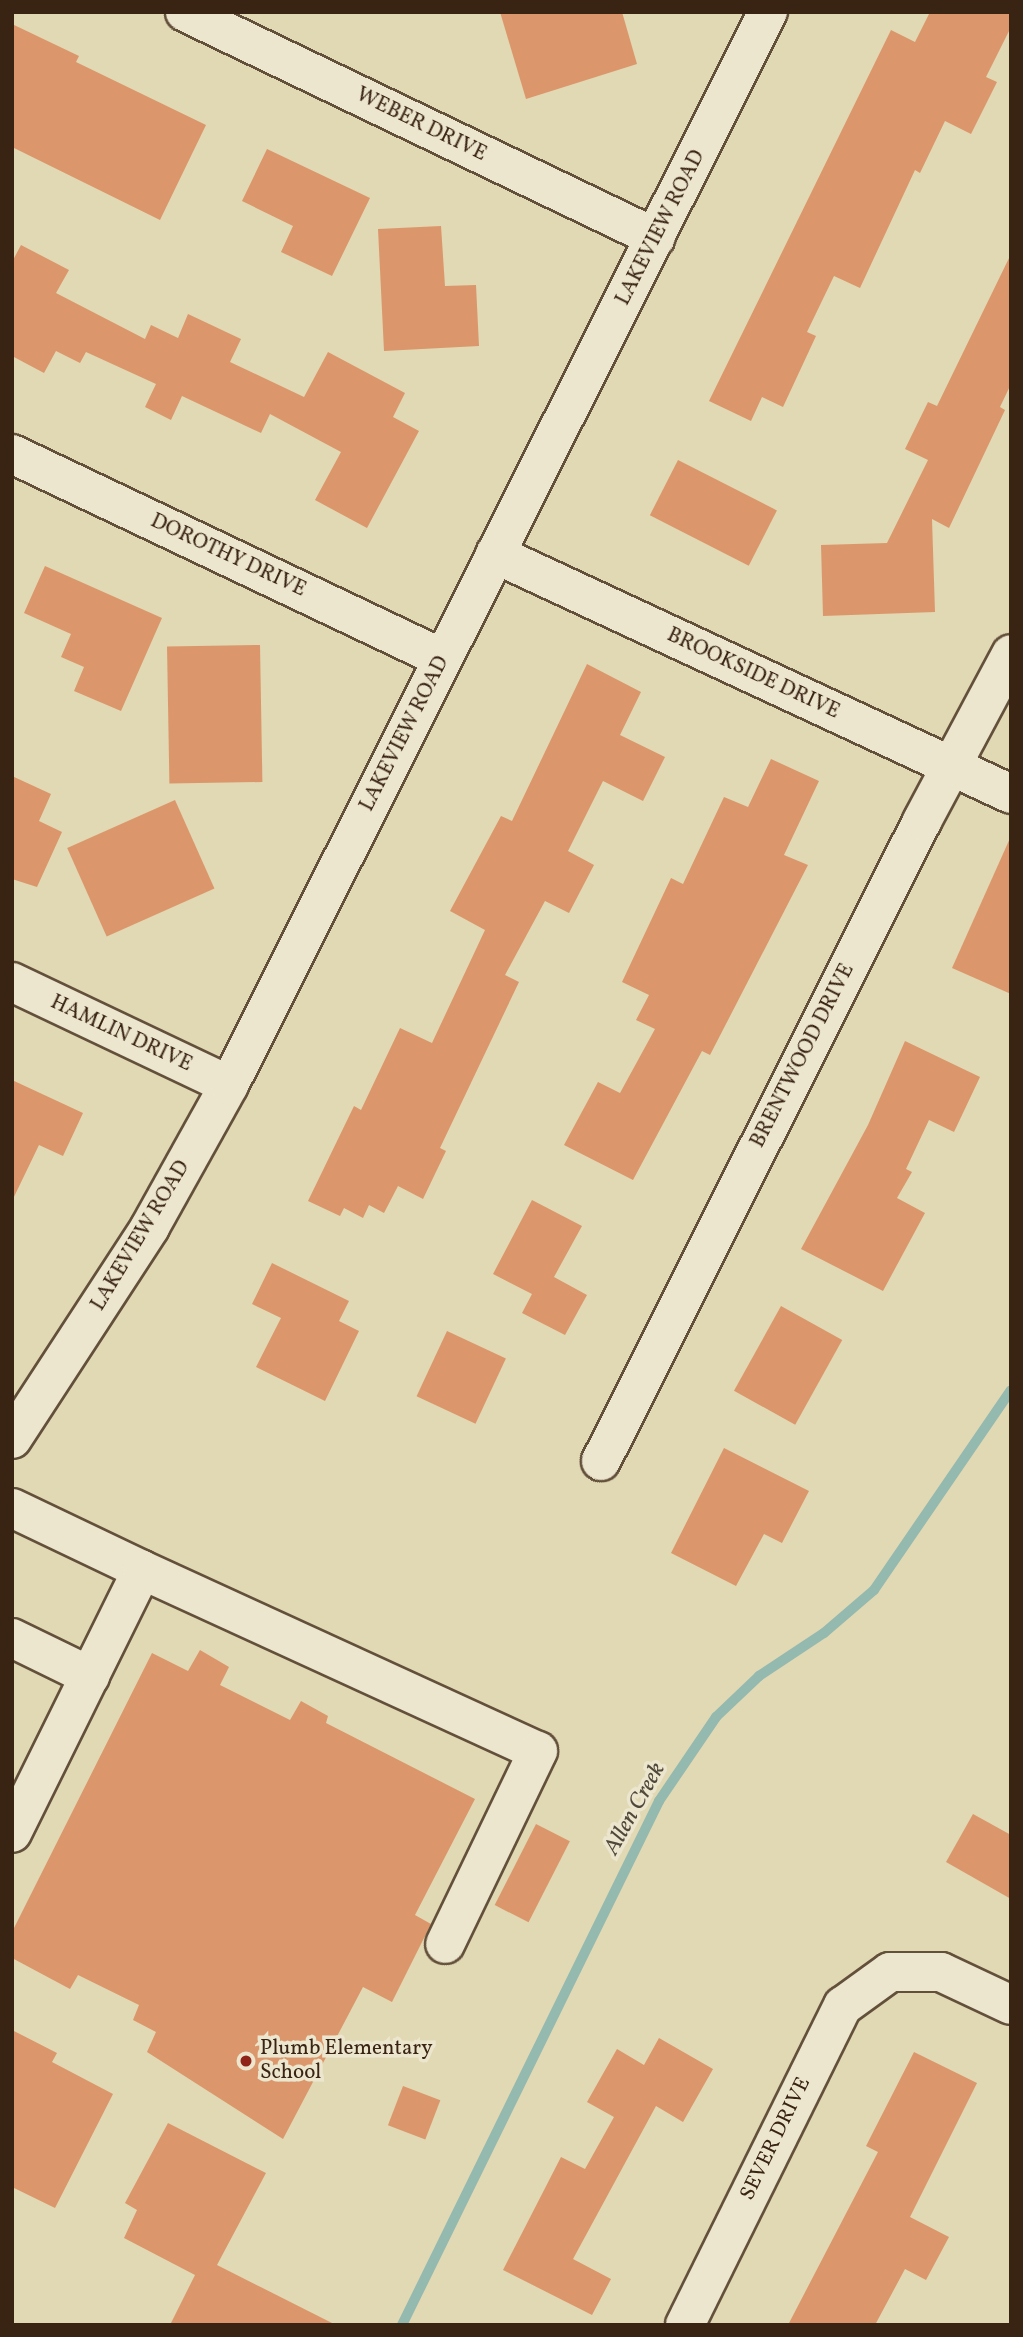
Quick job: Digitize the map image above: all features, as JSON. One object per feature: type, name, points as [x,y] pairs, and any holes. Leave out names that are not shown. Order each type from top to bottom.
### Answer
[{"type":"street","name":"WEBER DRIVE","points":[[185,12],[656,238]]},
{"type":"street","name":"LAKEVIEW ROAD","points":[[12,1439],[149,1227],[229,1085],[768,12]]},
{"type":"street","name":"DOROTHY DRIVE","points":[[12,454],[443,659]]},
{"type":"street","name":"BROOKSIDE DRIVE","points":[[495,554],[1011,794]]},
{"type":"street","name":"BRENTWOOD DRIVE","points":[[601,1461],[951,766],[1011,654]]},
{"type":"street","name":"HAMLIN DRIVE","points":[[12,982],[229,1085]]},
{"type":"street","points":[[12,1508],[538,1751],[445,1944]]},
{"type":"street","points":[[12,1833],[142,1570]]},
{"type":"street","points":[[12,1638],[90,1676]]},
{"type":"street","name":"SEVER DRIVE","points":[[685,2325],[843,2006],[890,1972],[942,1972],[1011,2006]]},
{"type":"building","points":[[500,12],[622,12],[637,64],[526,99]]},
{"type":"building","points":[[930,12],[1011,12],[1011,27],[986,77],[997,82],[971,134],[945,121],[920,173],[915,170],[860,288],[834,276],[807,332],[816,336],[783,407],[762,397],[751,421],[709,401],[891,30],[915,42]]},
{"type":"building","points":[[12,24],[79,56],[76,62],[206,125],[160,220],[12,147]]},
{"type":"building","points":[[267,149],[370,198],[332,276],[281,252],[293,226],[242,201]]},
{"type":"building","points":[[441,226],[445,286],[476,285],[479,346],[384,351],[378,229]]},
{"type":"building","points":[[21,245],[69,270],[56,293],[145,339],[151,325],[178,338],[188,314],[241,339],[230,362],[304,397],[328,352],[405,393],[393,417],[419,431],[367,528],[315,500],[341,452],[270,414],[261,433],[182,396],[171,420],[145,407],[156,384],[86,352],[80,363],[56,351],[44,373],[12,356],[12,262]]},
{"type":"building","points":[[1011,254],[1011,384],[1000,407],[1005,410],[949,528],[932,519],[935,612],[823,616],[821,545],[887,543],[928,460],[905,449],[928,402],[937,406]]},
{"type":"building","points":[[678,460],[777,510],[749,566],[650,515]]},
{"type":"building","points":[[45,566],[162,618],[121,711],[74,691],[84,667],[61,657],[71,634],[24,613]]},
{"type":"building","points":[[260,645],[262,782],[169,784],[167,647]]},
{"type":"building","points":[[587,664],[641,692],[620,735],[665,757],[643,801],[603,781],[568,851],[594,865],[569,913],[545,901],[505,975],[519,982],[440,1148],[446,1151],[423,1199],[398,1186],[384,1213],[369,1205],[363,1218],[344,1208],[340,1216],[308,1201],[354,1106],[361,1110],[400,1028],[432,1043],[485,930],[450,911],[501,816],[512,821]]},
{"type":"building","points":[[771,759],[819,781],[784,855],[808,865],[710,1055],[702,1051],[633,1180],[564,1145],[598,1082],[620,1093],[655,1029],[636,1020],[649,995],[622,982],[671,878],[683,884],[724,797],[748,807]]},
{"type":"building","points":[[12,776],[51,794],[39,821],[62,832],[37,887],[12,879]]},
{"type":"building","points":[[175,800],[214,889],[107,937],[67,848]]},
{"type":"building","points":[[1011,836],[1011,994],[952,968]]},
{"type":"building","points":[[905,1041],[980,1077],[954,1132],[929,1120],[906,1169],[912,1172],[897,1198],[925,1213],[883,1291],[801,1249],[868,1125]]},
{"type":"building","points":[[12,1080],[83,1113],[63,1156],[39,1145],[12,1201]]},
{"type":"building","points":[[532,1200],[582,1226],[554,1277],[587,1295],[565,1335],[522,1313],[532,1294],[493,1274]]},
{"type":"building","points":[[272,1263],[349,1301],[339,1321],[359,1331],[325,1401],[256,1367],[281,1318],[252,1304]]},
{"type":"building","points":[[781,1306],[842,1340],[795,1425],[734,1391]]},
{"type":"building","points":[[447,1331],[506,1358],[475,1424],[417,1396]]},
{"type":"building","points":[[724,1448],[809,1491],[782,1543],[764,1534],[736,1586],[671,1553]]},
{"type":"building","points":[[200,1650],[229,1667],[220,1685],[290,1720],[301,1701],[328,1716],[326,1723],[475,1799],[415,1915],[431,1924],[392,2002],[363,1987],[283,2139],[147,2052],[156,2032],[133,2020],[139,2005],[78,1975],[70,1989],[12,1958],[12,1932],[152,1653],[188,1671]]},
{"type":"building","points":[[973,1814],[1011,1835],[1011,1899],[946,1862]]},
{"type":"building","points":[[536,1824],[570,1841],[529,1922],[495,1905]]},
{"type":"building","points":[[12,2030],[57,2053],[52,2062],[113,2094],[55,2208],[12,2187]]},
{"type":"building","points":[[659,2038],[713,2069],[683,2122],[656,2106],[573,2259],[611,2279],[592,2315],[503,2270],[561,2157],[585,2169],[614,2117],[587,2102],[617,2049],[644,2065]]},
{"type":"building","points":[[914,2052],[977,2083],[910,2217],[949,2237],[926,2280],[905,2269],[875,2325],[788,2325],[878,2152],[866,2146]]},
{"type":"building","points":[[403,2086],[440,2100],[425,2140],[388,2125]]},
{"type":"building","points":[[168,2123],[266,2173],[217,2265],[336,2325],[170,2325],[195,2275],[124,2238],[137,2210],[125,2203]]},
{"type":"waterway","name":"Allen Creek","points":[[402,2325],[659,1801],[716,1717],[759,1676],[824,1633],[874,1590],[1011,1390]]},
{"type":"place","name":"Plumb Elementary School","points":[[246,2061]]}]
